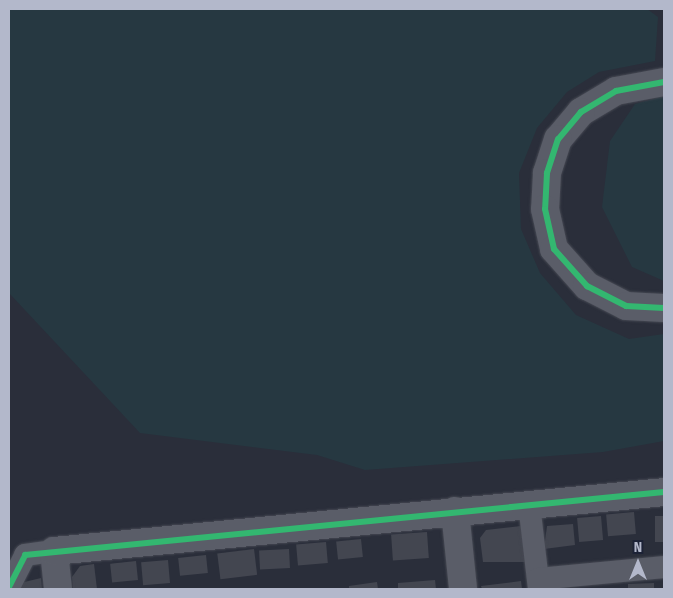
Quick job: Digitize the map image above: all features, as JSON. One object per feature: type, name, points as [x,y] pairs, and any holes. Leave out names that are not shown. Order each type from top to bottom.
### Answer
[{"type":"street","points":[[664,82],[616,91],[580,112],[558,140],[547,173],[545,209],[554,249],[587,286],[626,306],[664,308]]},
{"type":"street","points":[[9,588],[25,555],[455,511],[664,492]]},
{"type":"street","points":[[529,504],[539,584],[664,567]]},
{"type":"street","points":[[455,511],[463,589]]},
{"type":"street","points":[[54,551],[58,589]]},
{"type":"shaded area","points":[[9,9],[647,9],[658,17],[655,61],[599,72],[567,92],[537,128],[519,173],[521,229],[540,273],[576,315],[629,339],[664,334],[664,441],[603,452],[365,470],[317,455],[140,433],[9,293]]},
{"type":"shaded area","points":[[664,96],[664,281],[632,267],[602,207],[610,141],[635,104]]},
{"type":"building","points":[[634,512],[636,534],[608,536],[606,514]]},
{"type":"building","points":[[601,516],[603,540],[579,542],[577,518]]},
{"type":"building","points":[[655,516],[664,516],[664,542],[655,542]]},
{"type":"building","points":[[573,524],[575,545],[544,549],[547,526]]},
{"type":"building","points":[[521,526],[526,562],[483,562],[480,538],[486,530]]},
{"type":"building","points":[[427,532],[429,558],[393,560],[391,535]]},
{"type":"building","points":[[361,539],[363,557],[338,560],[336,542]]},
{"type":"building","points":[[326,542],[328,563],[298,566],[296,545]]},
{"type":"building","points":[[254,549],[257,575],[220,579],[217,554]]},
{"type":"building","points":[[289,549],[290,568],[260,570],[259,551]]},
{"type":"building","points":[[206,555],[208,573],[180,576],[178,558]]},
{"type":"building","points":[[168,560],[170,583],[143,585],[141,562]]},
{"type":"building","points":[[136,561],[138,580],[112,583],[110,564]]},
{"type":"building","points":[[94,564],[97,589],[73,589],[72,577],[80,566]]},
{"type":"building","points":[[41,578],[42,589],[16,589],[16,584]]},
{"type":"building","points":[[435,580],[436,589],[398,589],[398,583]]},
{"type":"building","points":[[521,581],[522,589],[482,589],[481,586]]},
{"type":"building","points":[[377,582],[378,589],[349,589],[349,586]]},
{"type":"building","points":[[654,583],[654,589],[628,589],[628,584]]},
{"type":"cycle path","points":[[664,82],[616,91],[581,112],[558,139],[547,173],[545,209],[554,249],[587,286],[626,306],[664,308]]},
{"type":"cycle path","points":[[9,587],[25,555],[664,492]]}]
